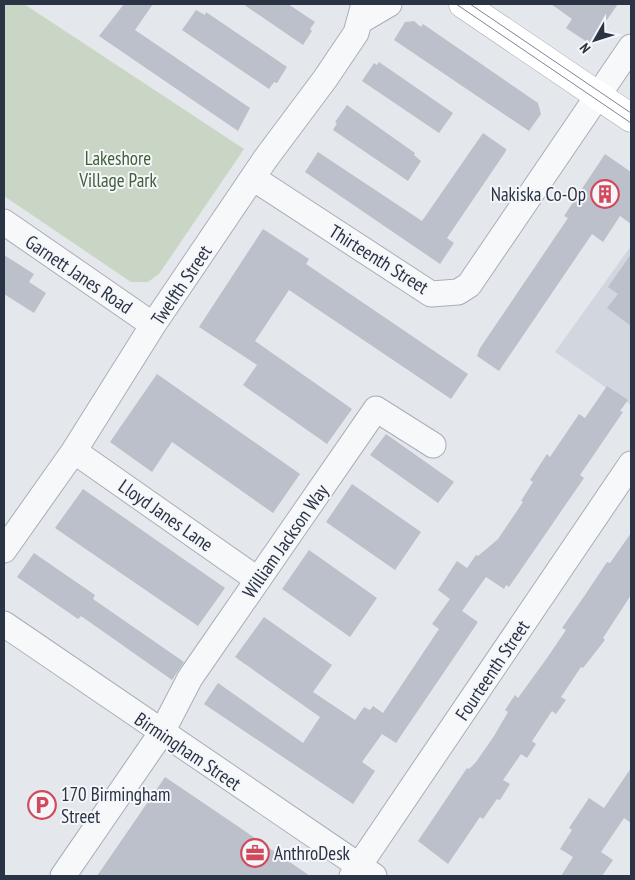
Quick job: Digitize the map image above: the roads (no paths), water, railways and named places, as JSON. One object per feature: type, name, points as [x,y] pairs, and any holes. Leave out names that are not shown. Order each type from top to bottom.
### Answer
[{"type":"main road","points":[[462,4],[631,118]]},
{"type":"street","name":"Twelfth Street","points":[[4,550],[74,450],[154,325],[253,178],[326,79],[356,33],[362,12],[388,4]]},
{"type":"street","name":"Thirteenth Street","points":[[253,178],[431,294],[458,292],[469,285],[631,48]]},
{"type":"street","name":"Garnett Janes Road","points":[[4,222],[154,325]]},
{"type":"street","name":"William Jackson Way","points":[[162,732],[190,678],[376,408],[433,445]]},
{"type":"street","name":"Lloyd Janes Lane","points":[[74,450],[258,580]]},
{"type":"street","name":"Fourteenth Street","points":[[362,873],[631,464]]},
{"type":"street","name":"Birmingham Street","points":[[4,624],[162,732],[362,873]]},
{"type":"street","points":[[63,876],[162,732]]},
{"type":"tram line","points":[[456,4],[631,123]]},
{"type":"tram line","points":[[470,4],[631,113]]},
{"type":"place","name":"Nakiska Co-Op","points":[[605,194]]},
{"type":"place","name":"170 Birmingham Street","points":[[42,805]]},
{"type":"place","name":"AnthroDesk","points":[[255,853]]},
{"type":"park label","name":"Lakeshore Village Park","points":[[118,169]]}]
